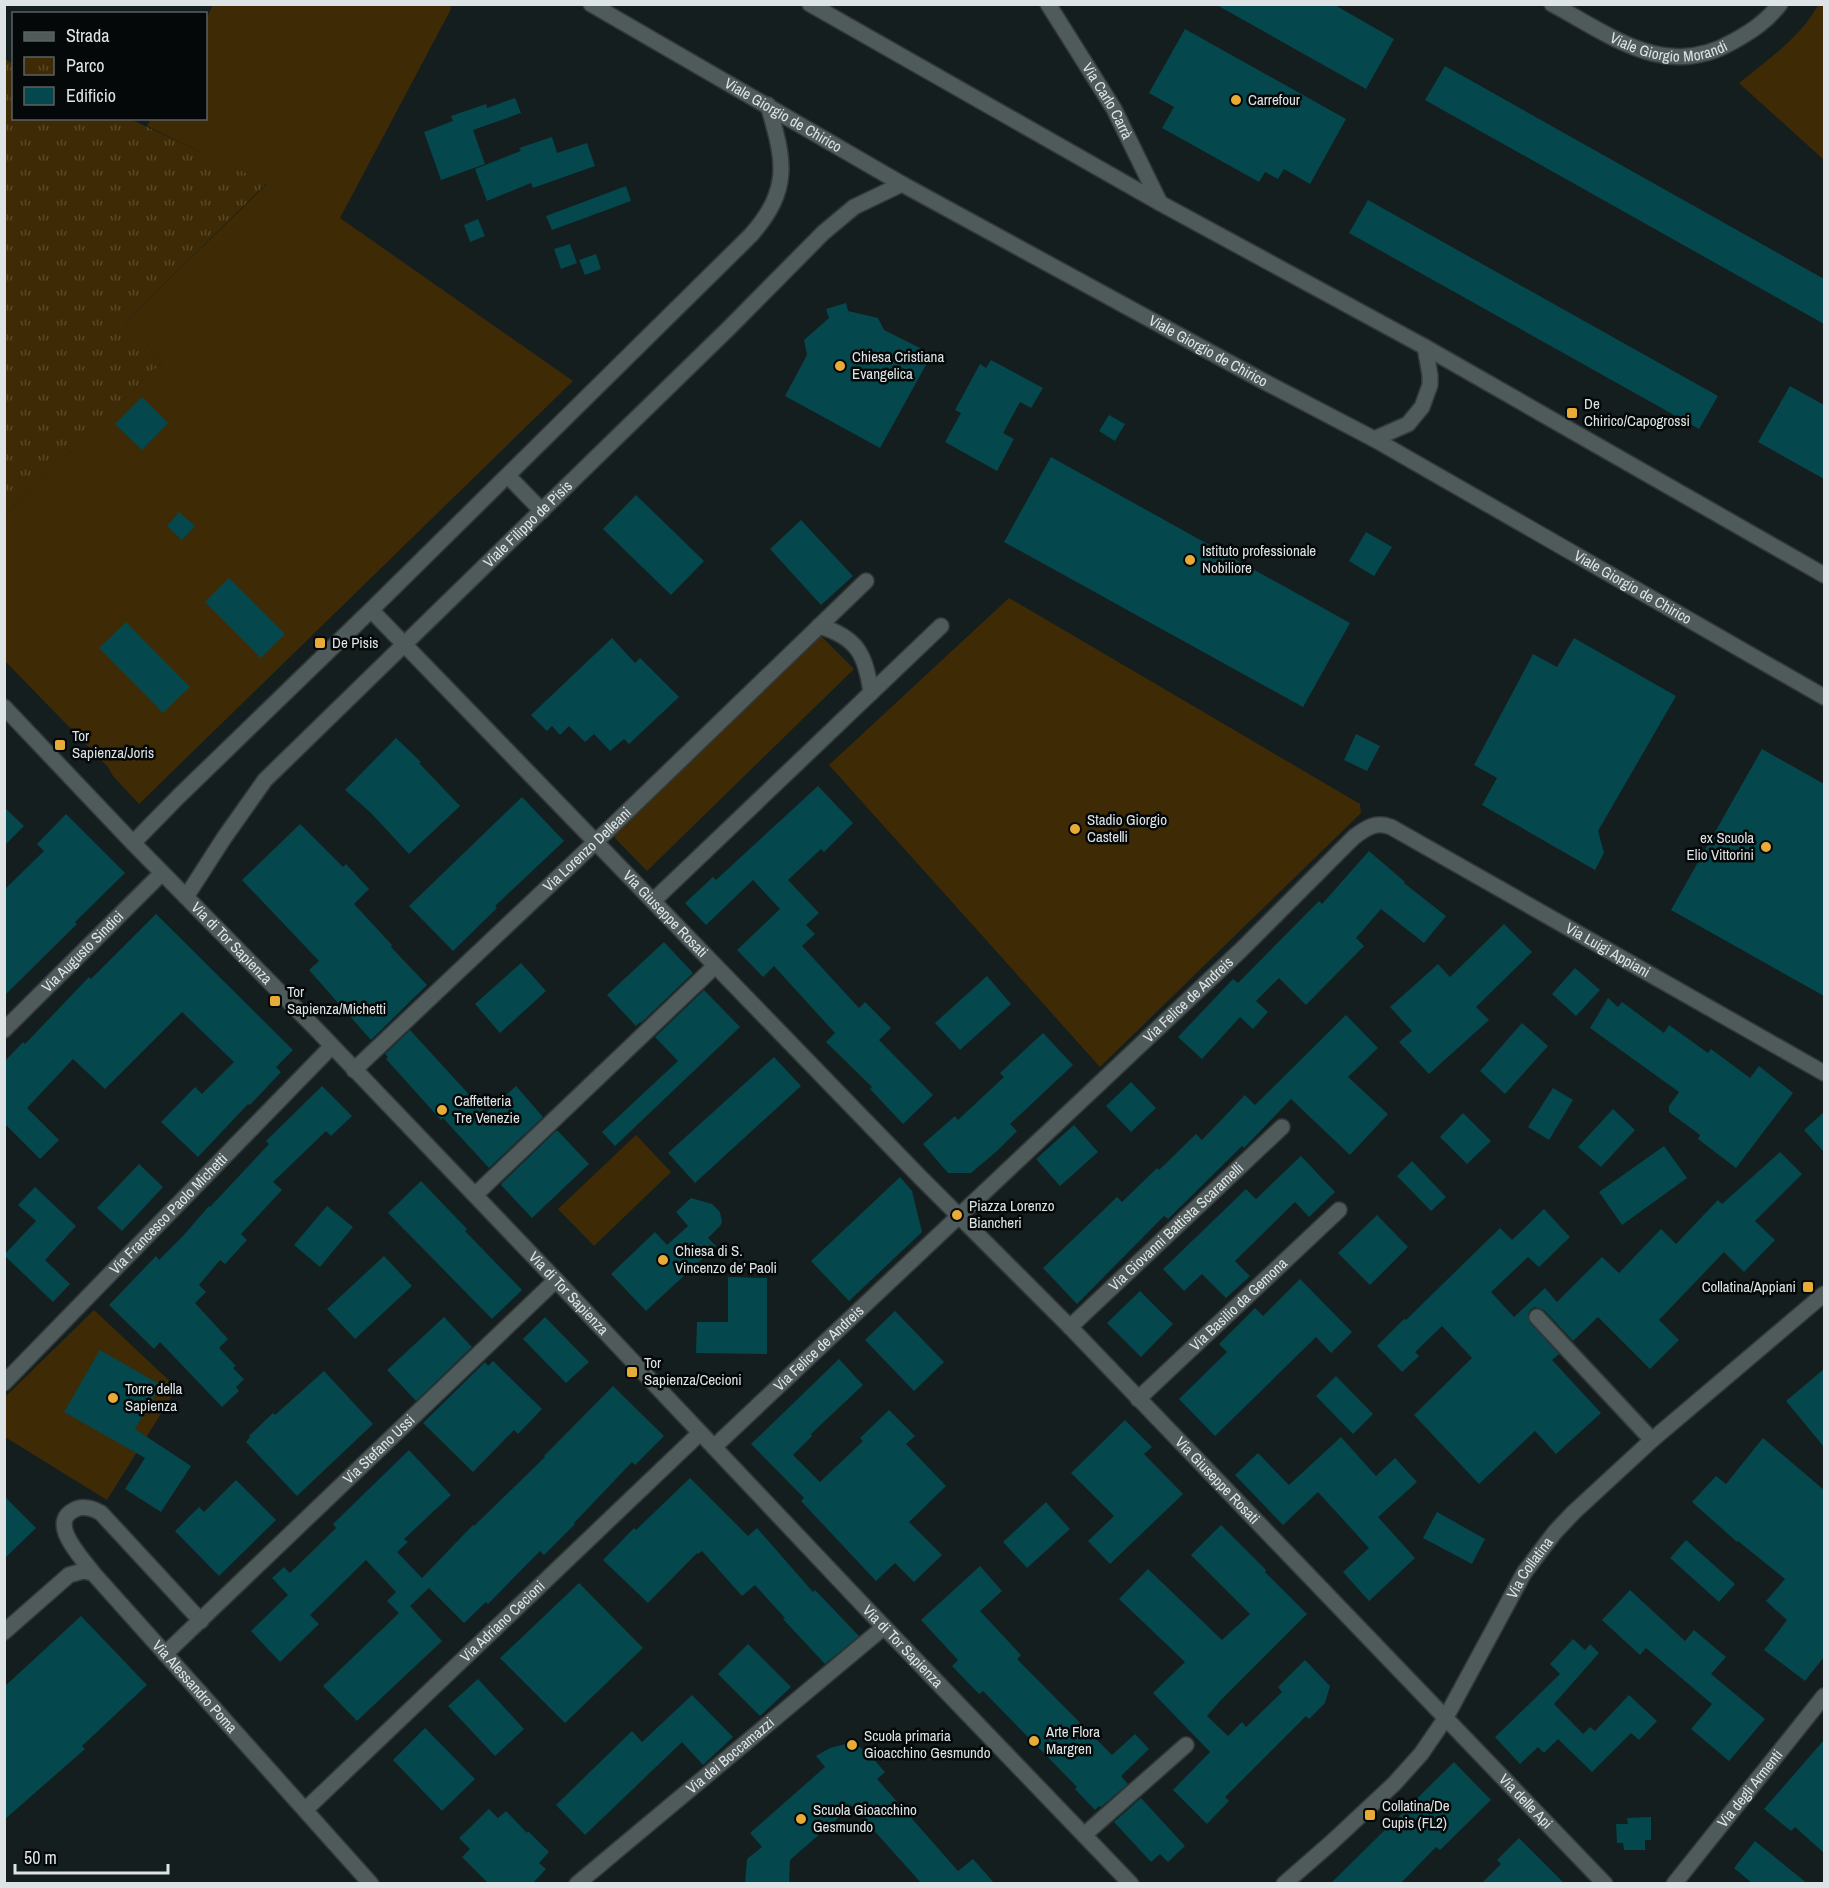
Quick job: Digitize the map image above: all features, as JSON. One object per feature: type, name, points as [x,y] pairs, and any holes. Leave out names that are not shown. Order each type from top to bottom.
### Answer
[{"type":"street","name":"Viale Giorgio de Chirico","points":[[591,4],[902,183],[1263,381],[1374,439],[1824,697]]},
{"type":"street","points":[[810,4],[1160,203],[1425,346],[1824,575]]},
{"type":"street","name":"Via Carlo Carrà","points":[[1048,4],[1114,109],[1160,203]]},
{"type":"street","name":"Viale Giorgio Morandi","points":[[1552,4],[1632,47],[1670,58],[1704,54],[1729,44],[1765,22],[1780,4]]},
{"type":"street","points":[[133,843],[724,263],[760,224],[776,198],[782,168],[781,153],[768,105]]},
{"type":"street","name":"Viale Filippo de Pisis","points":[[186,897],[224,838],[266,780],[729,328],[823,233],[854,207],[902,183]]},
{"type":"street","points":[[1374,439],[1408,424],[1422,407],[1430,385],[1425,346]]},
{"type":"street","points":[[508,476],[542,511]]},
{"type":"street","name":"Via Lorenzo Delleani","points":[[354,1070],[866,580]]},
{"type":"street","name":"Via Giuseppe Rosati","points":[[371,610],[925,1182],[1070,1327],[1445,1719]]},
{"type":"street","points":[[819,626],[843,635],[863,656],[869,674],[871,693]]},
{"type":"street","points":[[653,901],[941,626]]},
{"type":"street","name":"Via di Tor Sapienza","points":[[4,706],[133,843],[475,1195],[1131,1884]]},
{"type":"street","name":"Via Felice de Andreis","points":[[714,1447],[1232,958],[1354,837],[1375,825],[1391,827]]},
{"type":"street","name":"Via Luigi Appiani","points":[[1391,827],[1824,1073]]},
{"type":"street","name":"Via Augusto Sindici","points":[[4,1030],[162,873]]},
{"type":"street","points":[[475,1195],[716,966]]},
{"type":"street","name":"Via Francesco Paolo Michetti","points":[[4,1383],[332,1046]]},
{"type":"street","name":"Via Giovanni Battista Scaramelli","points":[[1070,1327],[1282,1127]]},
{"type":"street","name":"Via Basilio da Gemona","points":[[1138,1399],[1339,1210]]},
{"type":"street","name":"Via Stefano Ussi","points":[[165,1654],[556,1280]]},
{"type":"street","name":"Via Collatina","points":[[1284,1884],[1394,1784],[1421,1754],[1445,1719],[1514,1589],[1534,1558],[1574,1512],[1652,1440],[1824,1294]]},
{"type":"street","points":[[1537,1317],[1652,1440]]},
{"type":"street","name":"Via Adriano Cecioni","points":[[305,1810],[700,1433]]},
{"type":"street","name":"Via Alessandro Poma","points":[[201,1621],[104,1515],[84,1507],[74,1510],[66,1517],[63,1525],[65,1533],[93,1573],[371,1884]]},
{"type":"street","points":[[4,1632],[69,1575],[82,1571],[93,1573]]},
{"type":"street","name":"Via dei Boccamazzi","points":[[577,1884],[884,1627]]},
{"type":"street","name":"Via degli Armenti","points":[[1675,1882],[1824,1696]]},
{"type":"street","name":"Via delle Api","points":[[1445,1719],[1605,1884]]},
{"type":"street","points":[[1084,1835],[1186,1745]]},
{"type":"green space","points":[[213,5],[450,5],[451,9],[340,218],[573,381],[139,804],[113,776],[108,767],[5,661],[5,516],[163,361],[125,322],[267,184],[147,126],[150,120],[207,120],[207,17]]},
{"type":"green space","points":[[1818,5],[1824,5],[1824,160],[1739,83],[1793,38]]},
{"type":"green space","points":[[5,59],[12,63],[12,120],[132,120],[267,183],[125,322],[163,361],[5,516]]},
{"type":"green space","points":[[1009,598],[1360,804],[1361,813],[1100,1067],[829,765]]},
{"type":"green space","points":[[818,633],[854,669],[647,871],[611,834]]},
{"type":"green space","points":[[636,1135],[671,1172],[594,1246],[558,1209]]},
{"type":"green space","points":[[94,1310],[177,1388],[107,1500],[5,1437],[4,1398]]},
{"type":"building","points":[[1215,4],[1333,4],[1394,39],[1366,89]]},
{"type":"building","name":"Carrefour","points":[[1185,29],[1346,119],[1310,184],[1284,169],[1278,179],[1265,172],[1259,182],[1162,128],[1174,107],[1149,93]]},
{"type":"building","points":[[1445,66],[1824,279],[1824,324],[1425,100]]},
{"type":"building","points":[[515,98],[521,113],[473,130],[485,164],[441,180],[424,132],[453,121],[451,116],[486,104],[487,108]]},
{"type":"building","points":[[552,137],[557,153],[587,143],[595,166],[533,188],[531,183],[487,201],[475,169],[521,151],[519,148]]},
{"type":"building","points":[[626,186],[631,201],[552,230],[546,216]]},
{"type":"building","points":[[1368,200],[1718,396],[1699,429],[1349,233]]},
{"type":"building","points":[[478,219],[485,236],[470,242],[464,225]]},
{"type":"building","points":[[570,244],[577,263],[561,269],[554,249]]},
{"type":"building","points":[[596,254],[601,269],[585,275],[579,260]]},
{"type":"building","points":[[846,303],[848,311],[878,318],[884,330],[932,354],[880,448],[785,396],[807,355],[804,340],[829,318],[826,309]]},
{"type":"building","points":[[991,360],[1043,388],[1031,408],[1020,402],[1003,433],[1014,439],[997,471],[945,442],[961,413],[955,410],[980,364],[986,368]]},
{"type":"building","points":[[1790,386],[1824,405],[1824,479],[1758,442]]},
{"type":"building","points":[[142,397],[168,423],[142,450],[115,424]]},
{"type":"building","points":[[1109,415],[1125,424],[1115,441],[1099,431]]},
{"type":"building","points":[[1051,457],[1350,623],[1303,707],[1004,542]]},
{"type":"building","points":[[636,495],[704,561],[671,595],[603,529]]},
{"type":"building","points":[[179,512],[195,526],[182,540],[167,526]]},
{"type":"building","points":[[801,520],[853,576],[821,605],[770,549]]},
{"type":"building","points":[[1366,532],[1392,547],[1374,576],[1349,561]]},
{"type":"building","points":[[229,578],[285,634],[261,658],[205,602]]},
{"type":"building","points":[[126,622],[190,687],[163,713],[99,648]]},
{"type":"building","points":[[612,638],[635,663],[640,658],[679,697],[629,744],[624,739],[610,751],[594,734],[585,742],[569,726],[560,735],[552,726],[547,731],[531,715]]},
{"type":"building","points":[[1574,638],[1676,696],[1598,831],[1604,853],[1595,870],[1482,805],[1497,778],[1474,765],[1533,654],[1557,667]]},
{"type":"building","points":[[1356,734],[1380,746],[1367,771],[1344,760]]},
{"type":"building","points":[[396,738],[460,806],[409,854],[371,813],[345,790]]},
{"type":"building","name":"ex Scuola Elio Vittorini","points":[[1762,749],[1824,784],[1824,996],[1671,910]]},
{"type":"building","points":[[818,786],[853,823],[824,852],[821,849],[788,880],[819,913],[806,925],[815,934],[802,946],[859,1008],[865,1002],[891,1028],[879,1040],[933,1095],[903,1124],[870,1089],[872,1087],[826,1042],[835,1033],[774,966],[763,977],[737,950],[780,909],[753,880],[706,925],[685,903],[713,877],[716,880]]},
{"type":"building","points":[[522,797],[564,841],[495,906],[497,908],[453,951],[409,906]]},
{"type":"building","points":[[4,807],[24,826],[4,846]]},
{"type":"building","points":[[66,814],[125,873],[4,996],[4,890],[44,851],[37,844]]},
{"type":"building","points":[[300,824],[343,867],[346,864],[369,889],[354,904],[427,985],[371,1040],[309,970],[319,961],[242,880]]},
{"type":"building","points":[[1369,851],[1404,883],[1446,916],[1424,943],[1381,909],[1356,938],[1364,946],[1306,1005],[1279,978],[1256,1001],[1268,1012],[1253,1029],[1240,1017],[1202,1059],[1178,1037],[1233,979],[1238,983],[1319,901],[1322,904]]},
{"type":"building","points":[[156,914],[293,1050],[276,1067],[281,1072],[198,1157],[161,1122],[195,1087],[202,1094],[234,1062],[182,1012],[105,1089],[73,1059],[27,1108],[59,1140],[40,1159],[4,1123],[4,1062]]},
{"type":"building","points":[[1504,924],[1532,952],[1476,1007],[1489,1020],[1429,1074],[1399,1042],[1412,1031],[1390,1007],[1438,964],[1450,977]]},
{"type":"building","points":[[664,942],[693,973],[636,1026],[607,995]]},
{"type":"building","points":[[521,963],[546,991],[500,1033],[475,1004]]},
{"type":"building","points":[[1575,968],[1600,990],[1576,1016],[1552,994]]},
{"type":"building","points":[[987,976],[1011,1004],[960,1050],[935,1023]]},
{"type":"building","points":[[704,990],[740,1027],[615,1146],[602,1132],[678,1061],[655,1037]]},
{"type":"building","points":[[1608,998],[1618,1007],[1622,1002],[1664,1033],[1669,1025],[1708,1053],[1711,1049],[1750,1078],[1759,1066],[1793,1093],[1736,1168],[1698,1139],[1700,1135],[1669,1112],[1669,1106],[1679,1092],[1590,1028]]},
{"type":"building","points":[[1346,1015],[1378,1048],[1348,1077],[1388,1114],[1350,1155],[1291,1099],[1244,1148],[1242,1146],[1168,1219],[1164,1216],[1077,1304],[1043,1268],[1117,1197],[1122,1202],[1196,1134],[1202,1140],[1245,1095],[1255,1105]]},
{"type":"building","points":[[1522,1023],[1548,1046],[1505,1094],[1480,1071]]},
{"type":"building","points":[[410,1030],[486,1113],[516,1086],[543,1117],[489,1168],[443,1118],[441,1120],[386,1059],[388,1057],[385,1054]]},
{"type":"building","points":[[1043,1033],[1073,1065],[1010,1124],[1017,1131],[997,1151],[971,1173],[948,1173],[923,1144],[955,1116],[958,1120],[1004,1077],[1000,1073]]},
{"type":"building","points":[[774,1057],[801,1086],[695,1183],[668,1153]]},
{"type":"building","points":[[1131,1082],[1156,1108],[1131,1132],[1106,1106]]},
{"type":"building","points":[[322,1086],[352,1116],[331,1136],[326,1131],[273,1182],[282,1190],[241,1234],[247,1240],[225,1264],[220,1260],[199,1285],[206,1292],[195,1303],[228,1339],[219,1348],[236,1366],[233,1368],[244,1379],[236,1387],[239,1391],[222,1407],[160,1342],[154,1349],[109,1305],[156,1256],[159,1260],[183,1236],[269,1144],[266,1141]]},
{"type":"building","points":[[1553,1088],[1573,1100],[1549,1140],[1528,1127]]},
{"type":"building","points":[[1613,1109],[1635,1130],[1601,1167],[1578,1147]]},
{"type":"building","points":[[1824,1112],[1824,1152],[1804,1130]]},
{"type":"building","points":[[1463,1113],[1491,1141],[1467,1164],[1440,1137]]},
{"type":"building","points":[[1074,1125],[1098,1152],[1060,1186],[1036,1159]]},
{"type":"building","points":[[556,1131],[589,1164],[532,1218],[501,1185]]},
{"type":"building","points":[[1664,1146],[1687,1178],[1622,1225],[1599,1192]]},
{"type":"building","points":[[1780,1152],[1802,1174],[1755,1221],[1775,1240],[1744,1272],[1724,1252],[1659,1320],[1679,1340],[1650,1369],[1598,1317],[1573,1341],[1544,1310],[1535,1307],[1530,1310],[1528,1315],[1530,1323],[1559,1354],[1552,1360],[1601,1413],[1556,1454],[1535,1431],[1479,1484],[1414,1415],[1472,1358],[1442,1326],[1415,1352],[1419,1356],[1402,1372],[1377,1346],[1500,1228],[1512,1240],[1544,1209],[1570,1237],[1539,1267],[1528,1257],[1491,1292],[1514,1317],[1545,1288],[1557,1302],[1602,1257],[1619,1273],[1661,1229],[1676,1244],[1718,1200],[1722,1204]]},
{"type":"building","points":[[1301,1156],[1335,1192],[1309,1217],[1295,1202],[1235,1261],[1250,1276],[1226,1298],[1202,1274],[1184,1291],[1163,1269],[1246,1189],[1256,1199]]},
{"type":"building","points":[[1412,1161],[1446,1197],[1431,1211],[1397,1176]]},
{"type":"building","points":[[139,1164],[163,1187],[122,1231],[97,1208]]},
{"type":"building","points":[[900,1177],[912,1191],[922,1232],[849,1301],[811,1261]]},
{"type":"building","points":[[421,1181],[522,1290],[492,1319],[388,1213]]},
{"type":"building","points":[[35,1187],[76,1226],[45,1260],[70,1284],[53,1302],[4,1255],[36,1221],[18,1205]]},
{"type":"building","name":"Chiesa di S. Vincenzo de’ Paoli","points":[[691,1198],[712,1204],[720,1212],[722,1222],[708,1238],[716,1246],[646,1311],[611,1274],[655,1232],[667,1245],[688,1226],[676,1212]]},
{"type":"building","points":[[327,1206],[353,1227],[320,1267],[294,1245]]},
{"type":"building","points":[[1377,1215],[1408,1247],[1370,1285],[1338,1253]]},
{"type":"building","points":[[384,1256],[412,1286],[355,1339],[327,1309]]},
{"type":"building","points":[[728,1277],[767,1278],[767,1354],[696,1353],[697,1322],[728,1322]]},
{"type":"building","points":[[1300,1279],[1352,1332],[1331,1353],[1316,1337],[1215,1436],[1179,1399],[1227,1352],[1219,1344],[1255,1308],[1263,1316]]},
{"type":"building","points":[[1140,1291],[1173,1324],[1141,1357],[1107,1323]]},
{"type":"building","points":[[895,1311],[944,1362],[914,1391],[865,1340]]},
{"type":"building","points":[[444,1317],[472,1347],[416,1401],[387,1370]]},
{"type":"building","points":[[545,1317],[589,1362],[566,1383],[523,1339]]},
{"type":"building","name":"Torre della Sapienza","points":[[100,1350],[161,1385],[135,1429],[191,1466],[161,1512],[125,1489],[145,1458],[64,1412]]},
{"type":"building","points":[[839,1359],[863,1385],[811,1434],[812,1436],[793,1455],[820,1482],[863,1441],[860,1438],[889,1410],[915,1436],[906,1444],[946,1486],[909,1522],[942,1555],[914,1582],[895,1563],[876,1581],[801,1501],[804,1498],[751,1444]]},
{"type":"building","points":[[493,1361],[542,1409],[518,1434],[514,1430],[473,1472],[423,1423],[485,1362],[488,1366]]},
{"type":"building","points":[[1824,1369],[1824,1447],[1786,1401]]},
{"type":"building","points":[[324,1371],[373,1424],[297,1496],[246,1442],[249,1436],[273,1413],[275,1415]]},
{"type":"building","points":[[1336,1376],[1373,1414],[1353,1434],[1316,1396]]},
{"type":"building","points":[[613,1386],[664,1436],[635,1465],[632,1462],[544,1555],[540,1551],[488,1604],[486,1602],[464,1623],[429,1588],[410,1606],[442,1641],[357,1721],[323,1686],[399,1613],[387,1601],[396,1592],[366,1560],[310,1615],[319,1624],[280,1662],[251,1631],[288,1595],[272,1578],[284,1567],[290,1573],[336,1528],[333,1524],[409,1450],[451,1495],[404,1539],[408,1542],[397,1552],[422,1578],[473,1525],[545,1457]]},
{"type":"building","points":[[1125,1420],[1152,1447],[1144,1454],[1183,1494],[1110,1564],[1088,1541],[1114,1516],[1071,1473]]},
{"type":"building","points":[[1341,1437],[1376,1476],[1395,1458],[1417,1482],[1378,1517],[1415,1558],[1369,1601],[1343,1572],[1369,1548],[1318,1492],[1283,1525],[1235,1475],[1258,1453],[1289,1485]]},
{"type":"building","points":[[1763,1438],[1824,1490],[1824,1657],[1805,1681],[1764,1650],[1787,1620],[1766,1601],[1785,1579],[1737,1542],[1692,1502],[1716,1476],[1726,1484]]},
{"type":"building","points":[[690,1478],[748,1536],[757,1528],[813,1592],[815,1590],[859,1636],[825,1664],[755,1585],[742,1596],[702,1551],[697,1553],[648,1603],[603,1560],[634,1528],[636,1530]]},
{"type":"building","points":[[236,1480],[276,1520],[219,1576],[175,1531],[199,1507],[204,1512]]},
{"type":"building","points":[[4,1496],[36,1528],[4,1559]]},
{"type":"building","points":[[1046,1502],[1070,1529],[1027,1568],[1003,1542]]},
{"type":"building","points":[[1437,1512],[1485,1539],[1472,1564],[1423,1538]]},
{"type":"building","points":[[1221,1525],[1307,1614],[1207,1716],[1228,1736],[1242,1722],[1246,1727],[1282,1692],[1278,1687],[1305,1660],[1330,1686],[1325,1703],[1309,1719],[1306,1716],[1225,1797],[1229,1801],[1207,1824],[1173,1790],[1210,1752],[1153,1693],[1185,1662],[1119,1599],[1148,1569],[1222,1640],[1250,1614],[1191,1555]]},
{"type":"building","points":[[1686,1540],[1735,1584],[1719,1602],[1670,1558]]},
{"type":"building","points":[[980,1566],[1002,1591],[980,1611],[1021,1655],[1017,1659],[1112,1755],[1135,1734],[1149,1749],[1121,1776],[1128,1784],[1095,1810],[1075,1789],[1077,1787],[983,1691],[979,1694],[952,1666],[958,1660],[921,1620]]},
{"type":"building","points":[[579,1583],[643,1648],[565,1723],[500,1658]]},
{"type":"building","points":[[1630,1590],[1685,1641],[1694,1630],[1726,1657],[1711,1674],[1765,1719],[1729,1761],[1691,1729],[1712,1704],[1646,1648],[1640,1655],[1602,1620]]},
{"type":"building","points":[[81,1616],[147,1685],[82,1746],[85,1749],[4,1820],[4,1687]]},
{"type":"building","points":[[1573,1639],[1585,1650],[1590,1644],[1599,1653],[1554,1704],[1583,1734],[1590,1727],[1595,1731],[1629,1695],[1657,1721],[1639,1740],[1631,1733],[1592,1772],[1558,1739],[1544,1753],[1538,1747],[1520,1764],[1495,1737],[1560,1674],[1550,1664]]},
{"type":"building","points":[[748,1644],[791,1687],[760,1716],[718,1674]]},
{"type":"building","points":[[478,1679],[524,1729],[495,1756],[448,1706]]},
{"type":"building","points":[[692,1695],[733,1737],[703,1765],[682,1742],[585,1835],[556,1805],[632,1731],[642,1742]]},
{"type":"building","points":[[425,1728],[475,1779],[442,1811],[393,1760]]},
{"type":"building","points":[[1824,1740],[1824,1853],[1795,1827],[1791,1831],[1764,1809]]},
{"type":"building","name":"Scuola Gioacchino Gesmundo","points":[[846,1744],[860,1747],[885,1772],[877,1779],[958,1871],[973,1859],[995,1884],[922,1884],[852,1806],[790,1860],[789,1884],[745,1884],[747,1859],[762,1847],[750,1833],[825,1767],[816,1756],[830,1748]]},
{"type":"building","points":[[1454,1762],[1491,1800],[1440,1850],[1436,1847],[1400,1884],[1330,1884]]},
{"type":"building","points":[[1141,1798],[1185,1846],[1168,1862],[1160,1854],[1151,1862],[1114,1822]]},
{"type":"building","points":[[489,1809],[498,1818],[506,1811],[549,1852],[539,1863],[546,1869],[532,1884],[489,1884],[462,1857],[470,1849],[459,1838]]},
{"type":"building","points":[[1651,1817],[1651,1840],[1645,1840],[1645,1850],[1624,1850],[1623,1843],[1617,1843],[1616,1824],[1628,1824],[1627,1818]]},
{"type":"building","points":[[1519,1838],[1565,1884],[1481,1884],[1501,1864],[1497,1860]]},
{"type":"building","points":[[1755,1841],[1808,1884],[1753,1884],[1734,1868]]},
{"type":"place","name":"Carrefour","points":[[1236,100]]},
{"type":"place","name":"Chiesa Cristiana Evangelica","points":[[840,366]]},
{"type":"place","name":"De Chirico/Capogrossi","points":[[1572,413]]},
{"type":"place","name":"Istituto professionale Nobiliore","points":[[1190,560]]},
{"type":"place","name":"De Pisis","points":[[320,643]]},
{"type":"place","name":"Tor Sapienza/Joris","points":[[60,745]]},
{"type":"place","name":"Stadio Giorgio Castelli","points":[[1075,829]]},
{"type":"place","name":"ex Scuola Elio Vittorini","points":[[1766,847]]},
{"type":"place","name":"Tor Sapienza/Michetti","points":[[275,1001]]},
{"type":"place","name":"Caffetteria Tre Venezie","points":[[442,1110]]},
{"type":"place","name":"Piazza Lorenzo Biancheri","points":[[957,1215]]},
{"type":"place","name":"Chiesa di S. Vincenzo de’ Paoli","points":[[663,1260]]},
{"type":"place","name":"Collatina/Appiani","points":[[1808,1287]]},
{"type":"place","name":"Tor Sapienza/Cecioni","points":[[632,1372]]},
{"type":"place","name":"Torre della Sapienza","points":[[113,1398]]},
{"type":"place","name":"Arte Flora Margren","points":[[1034,1741]]},
{"type":"place","name":"Scuola primaria Gioacchino Gesmundo","points":[[852,1745]]},
{"type":"place","name":"Collatina/De Cupis (FL2)","points":[[1370,1815]]},
{"type":"place","name":"Scuola Gioacchino Gesmundo","points":[[801,1819]]}]
